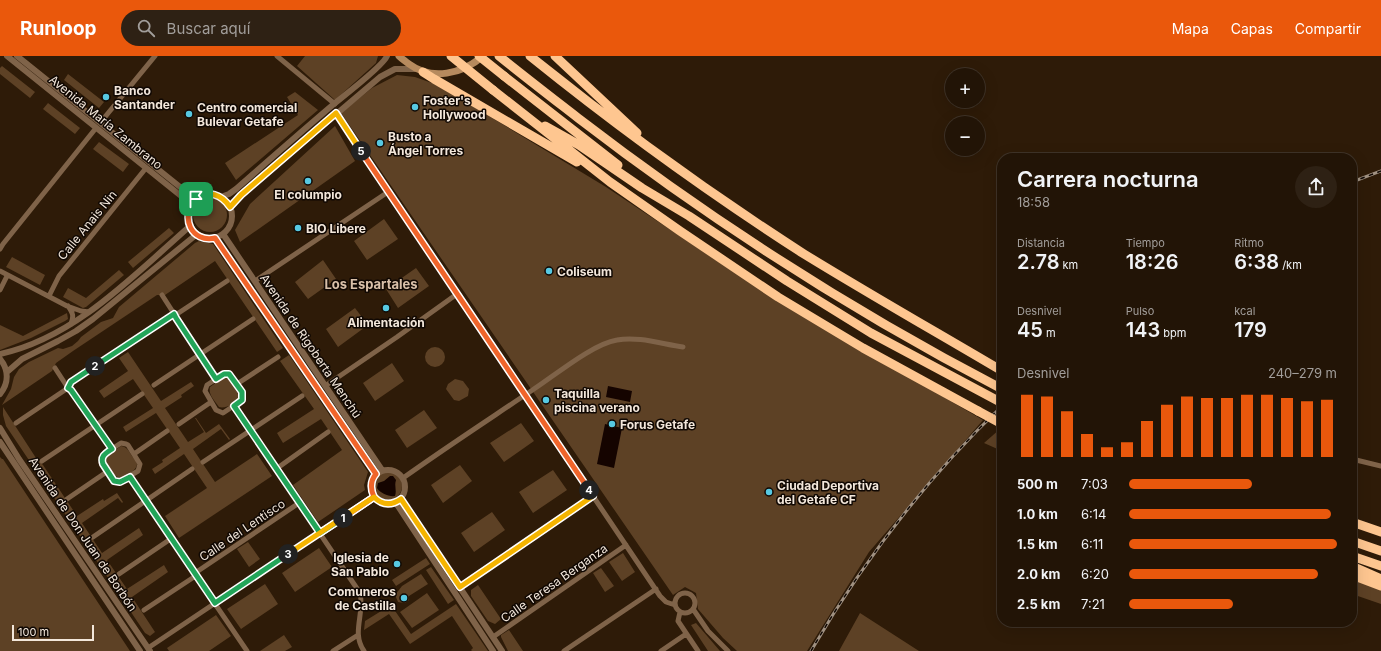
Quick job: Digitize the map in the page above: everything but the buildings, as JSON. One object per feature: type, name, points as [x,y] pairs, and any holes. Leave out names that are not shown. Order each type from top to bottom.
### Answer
[{"type":"highway","points":[[451,56],[610,182],[778,297],[863,348],[997,421]]},
{"type":"highway","points":[[479,56],[619,166],[689,216],[787,281],[871,333],[997,401]]},
{"type":"highway","points":[[499,56],[694,204],[790,268],[882,324],[997,386]]},
{"type":"highway","points":[[530,56],[577,94],[680,170],[804,253],[870,294],[997,368]]},
{"type":"highway","points":[[555,56],[639,135],[680,170]]},
{"type":"highway","points":[[419,70],[610,182]]},
{"type":"highway","points":[[515,108],[579,145],[642,188],[689,216]]},
{"type":"highway","points":[[947,338],[997,363]]},
{"type":"highway","points":[[1357,524],[1381,532]]},
{"type":"highway","points":[[1357,543],[1381,551]]},
{"type":"highway","points":[[1357,558],[1381,566]]},
{"type":"highway","points":[[1357,568],[1381,579]]},
{"type":"highway","points":[[1357,577],[1381,586]]},
{"type":"main road","points":[[399,56],[419,70],[439,75],[457,71],[475,64],[483,56]]},
{"type":"street","name":"Avenida María Zambrano","points":[[7,56],[98,125],[193,202]]},
{"type":"street","name":"Avenida María Zambrano","points":[[18,56],[146,168],[193,202]]},
{"type":"street","points":[[0,249],[1,243],[155,56]]},
{"type":"street","points":[[277,56],[335,104]]},
{"type":"street","points":[[378,67],[382,56]]},
{"type":"street","points":[[222,197],[236,189],[378,67],[387,56]]},
{"type":"street","points":[[230,207],[238,198],[336,113],[386,72],[401,68],[419,70]]},
{"type":"street","points":[[336,113],[656,589],[666,602],[675,605]]},
{"type":"street","name":"Calle Anais Nin","points":[[49,296],[58,276],[146,168]]},
{"type":"street","points":[[255,281],[388,192]]},
{"type":"street","points":[[211,194],[222,197],[230,207],[232,219],[228,230],[215,238],[202,238],[193,231],[187,217],[193,202],[203,195],[211,194]]},
{"type":"street","points":[[0,354],[18,350],[71,324],[90,312],[190,226]]},
{"type":"street","points":[[7,372],[22,359],[76,331],[93,319],[197,234]]},
{"type":"street","name":"Avenida de Rigoberta Menchú","points":[[223,234],[325,386],[379,472]]},
{"type":"street","name":"Avenida de Rigoberta Menchú","points":[[215,238],[379,472]]},
{"type":"street","points":[[0,271],[67,306],[81,311],[90,312]]},
{"type":"street","points":[[0,290],[7,276]]},
{"type":"street","points":[[16,423],[68,388],[71,382],[227,281]]},
{"type":"street","points":[[325,386],[457,294]]},
{"type":"street","points":[[162,295],[216,379]]},
{"type":"street","points":[[67,306],[72,312],[73,317],[71,324]]},
{"type":"street","points":[[154,385],[253,319]]},
{"type":"street","points":[[403,478],[588,353],[615,340],[633,339],[683,347]]},
{"type":"street","points":[[237,384],[278,357]]},
{"type":"street","points":[[0,359],[7,372],[5,387],[0,394]]},
{"type":"street","points":[[55,368],[112,449]]},
{"type":"street","points":[[224,374],[229,374],[237,384],[242,392],[243,397],[241,401],[225,412],[218,411],[206,394],[207,385],[224,374]]},
{"type":"street","points":[[42,461],[142,394]]},
{"type":"street","points":[[203,462],[302,396]]},
{"type":"street","points":[[179,424],[211,402]]},
{"type":"street","points":[[234,406],[360,593],[362,606],[358,635],[360,645],[364,651]]},
{"type":"street","name":"Avenida de Don Juan de Borbón","points":[[0,428],[18,459],[149,649]]},
{"type":"street","points":[[134,454],[167,431]]},
{"type":"street","points":[[276,469],[328,432]]},
{"type":"street","name":"Avenida de Don Juan de Borbón","points":[[0,442],[140,651]]},
{"type":"street","points":[[120,444],[126,444],[134,454],[139,461],[140,466],[138,470],[122,482],[114,481],[102,461],[104,454],[120,444]]},
{"type":"street","points":[[1357,460],[1381,466]]},
{"type":"street","points":[[93,537],[192,469]]},
{"type":"street","points":[[394,470],[403,478],[406,485],[406,490],[398,501],[386,504],[374,497],[371,483],[379,472],[394,470]]},
{"type":"street","points":[[67,499],[108,471]]},
{"type":"street","points":[[130,477],[248,651]]},
{"type":"street","points":[[460,587],[593,496]]},
{"type":"street","points":[[149,649],[374,497]]},
{"type":"street","points":[[398,501],[460,587],[502,651]]},
{"type":"street","points":[[398,501],[493,651]]},
{"type":"street","name":"Calle del Lentisco","points":[[144,610],[299,503]]},
{"type":"street","points":[[119,574],[172,538]]},
{"type":"street","name":"Calle Teresa Berganza","points":[[493,637],[626,545]]},
{"type":"street","points":[[564,651],[656,589]]},
{"type":"street","points":[[681,594],[687,594],[693,597],[695,603],[693,609],[687,613],[680,612],[675,605],[676,598],[681,594]]},
{"type":"street","points":[[693,609],[708,631],[728,651]]},
{"type":"street","points":[[680,612],[678,621],[698,651]]},
{"type":"street","points":[[661,651],[686,634]]},
{"type":"street","points":[[334,651],[358,635]]},
{"type":"shaded area","points":[[305,56],[378,56],[376,63],[335,100],[297,66]]},
{"type":"shaded area","points":[[2,66],[35,92],[30,98],[0,74],[0,68]]},
{"type":"shaded area","points":[[68,74],[104,102],[99,108],[64,80]]},
{"type":"shaded area","points":[[397,75],[415,77],[432,83],[464,101],[606,187],[776,300],[983,420],[869,552],[807,651],[737,651],[723,638],[698,609],[696,593],[685,587],[673,595],[341,113],[372,88]]},
{"type":"shaded area","points":[[295,92],[318,110],[236,180],[225,163],[298,115],[287,97]]},
{"type":"shaded area","points":[[48,103],[80,128],[75,134],[43,109]]},
{"type":"shaded area","points":[[335,126],[355,161],[240,242],[235,230],[250,204]]},
{"type":"shaded area","points":[[99,142],[129,164],[123,172],[93,149]]},
{"type":"shaded area","points":[[207,198],[213,198],[222,203],[226,209],[226,221],[222,227],[213,232],[207,232],[198,227],[193,218],[193,212],[198,203]]},
{"type":"shaded area","points":[[384,219],[398,239],[367,260],[354,241]]},
{"type":"shaded area","points":[[169,228],[174,233],[133,268],[128,262]]},
{"type":"shaded area","points":[[199,241],[213,244],[283,348],[277,352],[215,261],[165,295],[157,295],[73,351],[56,363],[52,371],[2,405],[11,389],[14,377],[19,369],[29,362],[58,348],[63,349],[72,346],[101,322],[113,318],[119,307]]},
{"type":"shaded area","points":[[12,257],[45,275],[40,285],[6,267]]},
{"type":"shaded area","points":[[323,260],[336,279],[308,299],[295,282]]},
{"type":"shaded area","points":[[416,268],[429,286],[398,308],[386,289]]},
{"type":"shaded area","points":[[119,270],[124,275],[86,307],[83,308],[63,297],[68,288],[86,298]]},
{"type":"shaded area","points":[[355,308],[368,325],[338,347],[326,329]]},
{"type":"shaded area","points":[[67,313],[68,319],[65,321],[31,338],[0,350],[0,325],[23,336]]},
{"type":"shaded area","points":[[435,347],[442,350],[445,357],[442,364],[435,367],[428,364],[425,357],[428,350]]},
{"type":"shaded area","points":[[128,352],[161,401],[191,382],[194,386],[181,395],[182,397],[165,408],[188,442],[204,432],[195,418],[206,433],[219,424],[230,439],[229,440],[221,429],[193,449],[215,482],[257,454],[272,476],[179,538],[165,516],[207,488],[184,454],[155,474],[152,469],[180,448],[156,413],[126,432],[123,427],[153,408],[133,379],[104,398],[99,391],[128,371],[119,358]]},
{"type":"shaded area","points":[[289,355],[368,472],[364,485],[365,490],[318,522],[293,485],[342,450],[321,419],[283,443],[277,433],[314,409],[280,361]]},
{"type":"shaded area","points":[[392,363],[404,381],[375,401],[363,383]]},
{"type":"shaded area","points":[[224,377],[234,385],[240,396],[234,403],[228,406],[219,407],[211,395],[210,387]]},
{"type":"shaded area","points":[[455,379],[463,381],[469,389],[468,396],[459,401],[454,400],[446,389],[448,384]]},
{"type":"shaded area","points":[[608,386],[632,391],[630,402],[606,397]]},
{"type":"shaded area","points":[[3,407],[36,458],[43,465],[77,516],[103,499],[104,501],[117,493],[123,502],[122,503],[118,498],[82,523],[102,553],[139,528],[143,535],[107,560],[127,589],[164,565],[168,572],[132,597],[155,632],[150,636],[145,633],[6,426],[3,415]]},
{"type":"shaded area","points":[[424,410],[437,428],[407,448],[395,430]]},
{"type":"shaded area","points":[[521,423],[534,441],[504,462],[490,443]]},
{"type":"shaded area","points":[[605,424],[622,428],[614,468],[597,464]]},
{"type":"shaded area","points":[[997,432],[997,449],[984,443]]},
{"type":"shaded area","points":[[121,446],[128,450],[137,464],[132,472],[126,476],[120,477],[113,473],[106,459],[107,456]]},
{"type":"shaded area","points":[[0,457],[3,459],[130,651],[0,651]]},
{"type":"shaded area","points":[[460,465],[472,481],[443,503],[431,485]]},
{"type":"shaded area","points":[[553,470],[567,490],[533,513],[519,492]]},
{"type":"shaded area","points":[[388,472],[398,476],[402,486],[398,496],[388,500],[378,496],[374,486],[378,476]]},
{"type":"shaded area","points":[[390,476],[393,476],[396,480],[395,496],[390,496],[380,492],[377,488],[378,483],[384,481]]},
{"type":"shaded area","points":[[492,512],[505,530],[474,552],[461,533]]},
{"type":"shaded area","points":[[248,542],[260,559],[249,567],[237,549]]},
{"type":"shaded area","points":[[319,548],[332,567],[295,592],[282,573]]},
{"type":"shaded area","points":[[623,553],[635,572],[622,581],[609,562]]},
{"type":"shaded area","points":[[426,558],[430,564],[396,586],[392,580]]},
{"type":"shaded area","points":[[431,567],[454,600],[448,604],[426,570]]},
{"type":"shaded area","points":[[601,568],[614,586],[605,592],[593,573]]},
{"type":"shaded area","points":[[421,574],[428,584],[409,596],[409,600],[405,603],[398,602],[395,595],[402,586]]},
{"type":"shaded area","points":[[1357,581],[1381,590],[1381,604],[1357,596]]},
{"type":"shaded area","points":[[265,584],[278,604],[241,629],[227,609]]},
{"type":"shaded area","points":[[478,585],[501,619],[495,624],[488,621],[471,596],[471,590]]},
{"type":"shaded area","points":[[427,593],[439,610],[412,628],[400,612]]},
{"type":"shaded area","points":[[456,604],[488,651],[472,651],[471,650],[473,648],[452,616],[410,644],[389,614],[364,630],[365,621],[391,605],[411,634]]},
{"type":"shaded area","points":[[860,613],[919,651],[839,651]]},
{"type":"shaded area","points":[[216,615],[231,636],[209,651],[169,651],[167,648]]},
{"type":"shaded area","points":[[696,623],[720,651],[708,651],[691,625]]},
{"type":"shaded area","points":[[509,630],[523,651],[508,651],[501,635]]},
{"type":"shaded area","points":[[284,635],[292,647],[285,651],[260,651]]},
{"type":"railway","points":[[1357,180],[1381,171]]},
{"type":"railway","points":[[811,651],[852,585],[922,491],[997,411]]},
{"type":"place","name":"Banco Santander","points":[[106,97]]},
{"type":"place","name":"Foster's Hollywood","points":[[415,107]]},
{"type":"place","name":"Centro comercial Bulevar Getafe","points":[[189,114]]},
{"type":"place","name":"Busto a Ángel Torres","points":[[380,143]]},
{"type":"place","name":"El columpio","points":[[308,181]]},
{"type":"place","name":"BIO Libere","points":[[298,228]]},
{"type":"place","name":"Coliseum","points":[[549,271]]},
{"type":"place","name":"Alimentación","points":[[386,308]]},
{"type":"place","name":"Taquilla piscina verano","points":[[546,400]]},
{"type":"place","name":"Forus Getafe","points":[[612,424]]},
{"type":"place","name":"Ciudad Deportiva del Getafe CF","points":[[769,492]]},
{"type":"place","name":"Iglesia de San Pablo","points":[[397,564]]},
{"type":"place","name":"Comuneros de Castilla","points":[[404,598]]},
{"type":"district","name":"Los Espartales","points":[[371,284]]},
{"type":"route","points":[[196,199],[188,210],[188,224],[193,231],[202,238],[215,238],[376,474],[371,483],[374,497],[320,533],[299,503],[234,406],[242,400],[242,392],[229,374],[224,374],[216,379],[174,314],[71,382],[68,388],[71,390],[112,449],[104,454],[102,461],[114,481],[122,482],[130,477],[215,603],[374,497],[378,501],[386,504],[391,504],[401,499],[460,587],[593,496],[336,113],[241,195],[230,207],[222,197],[216,195],[203,195],[196,199]]}]
